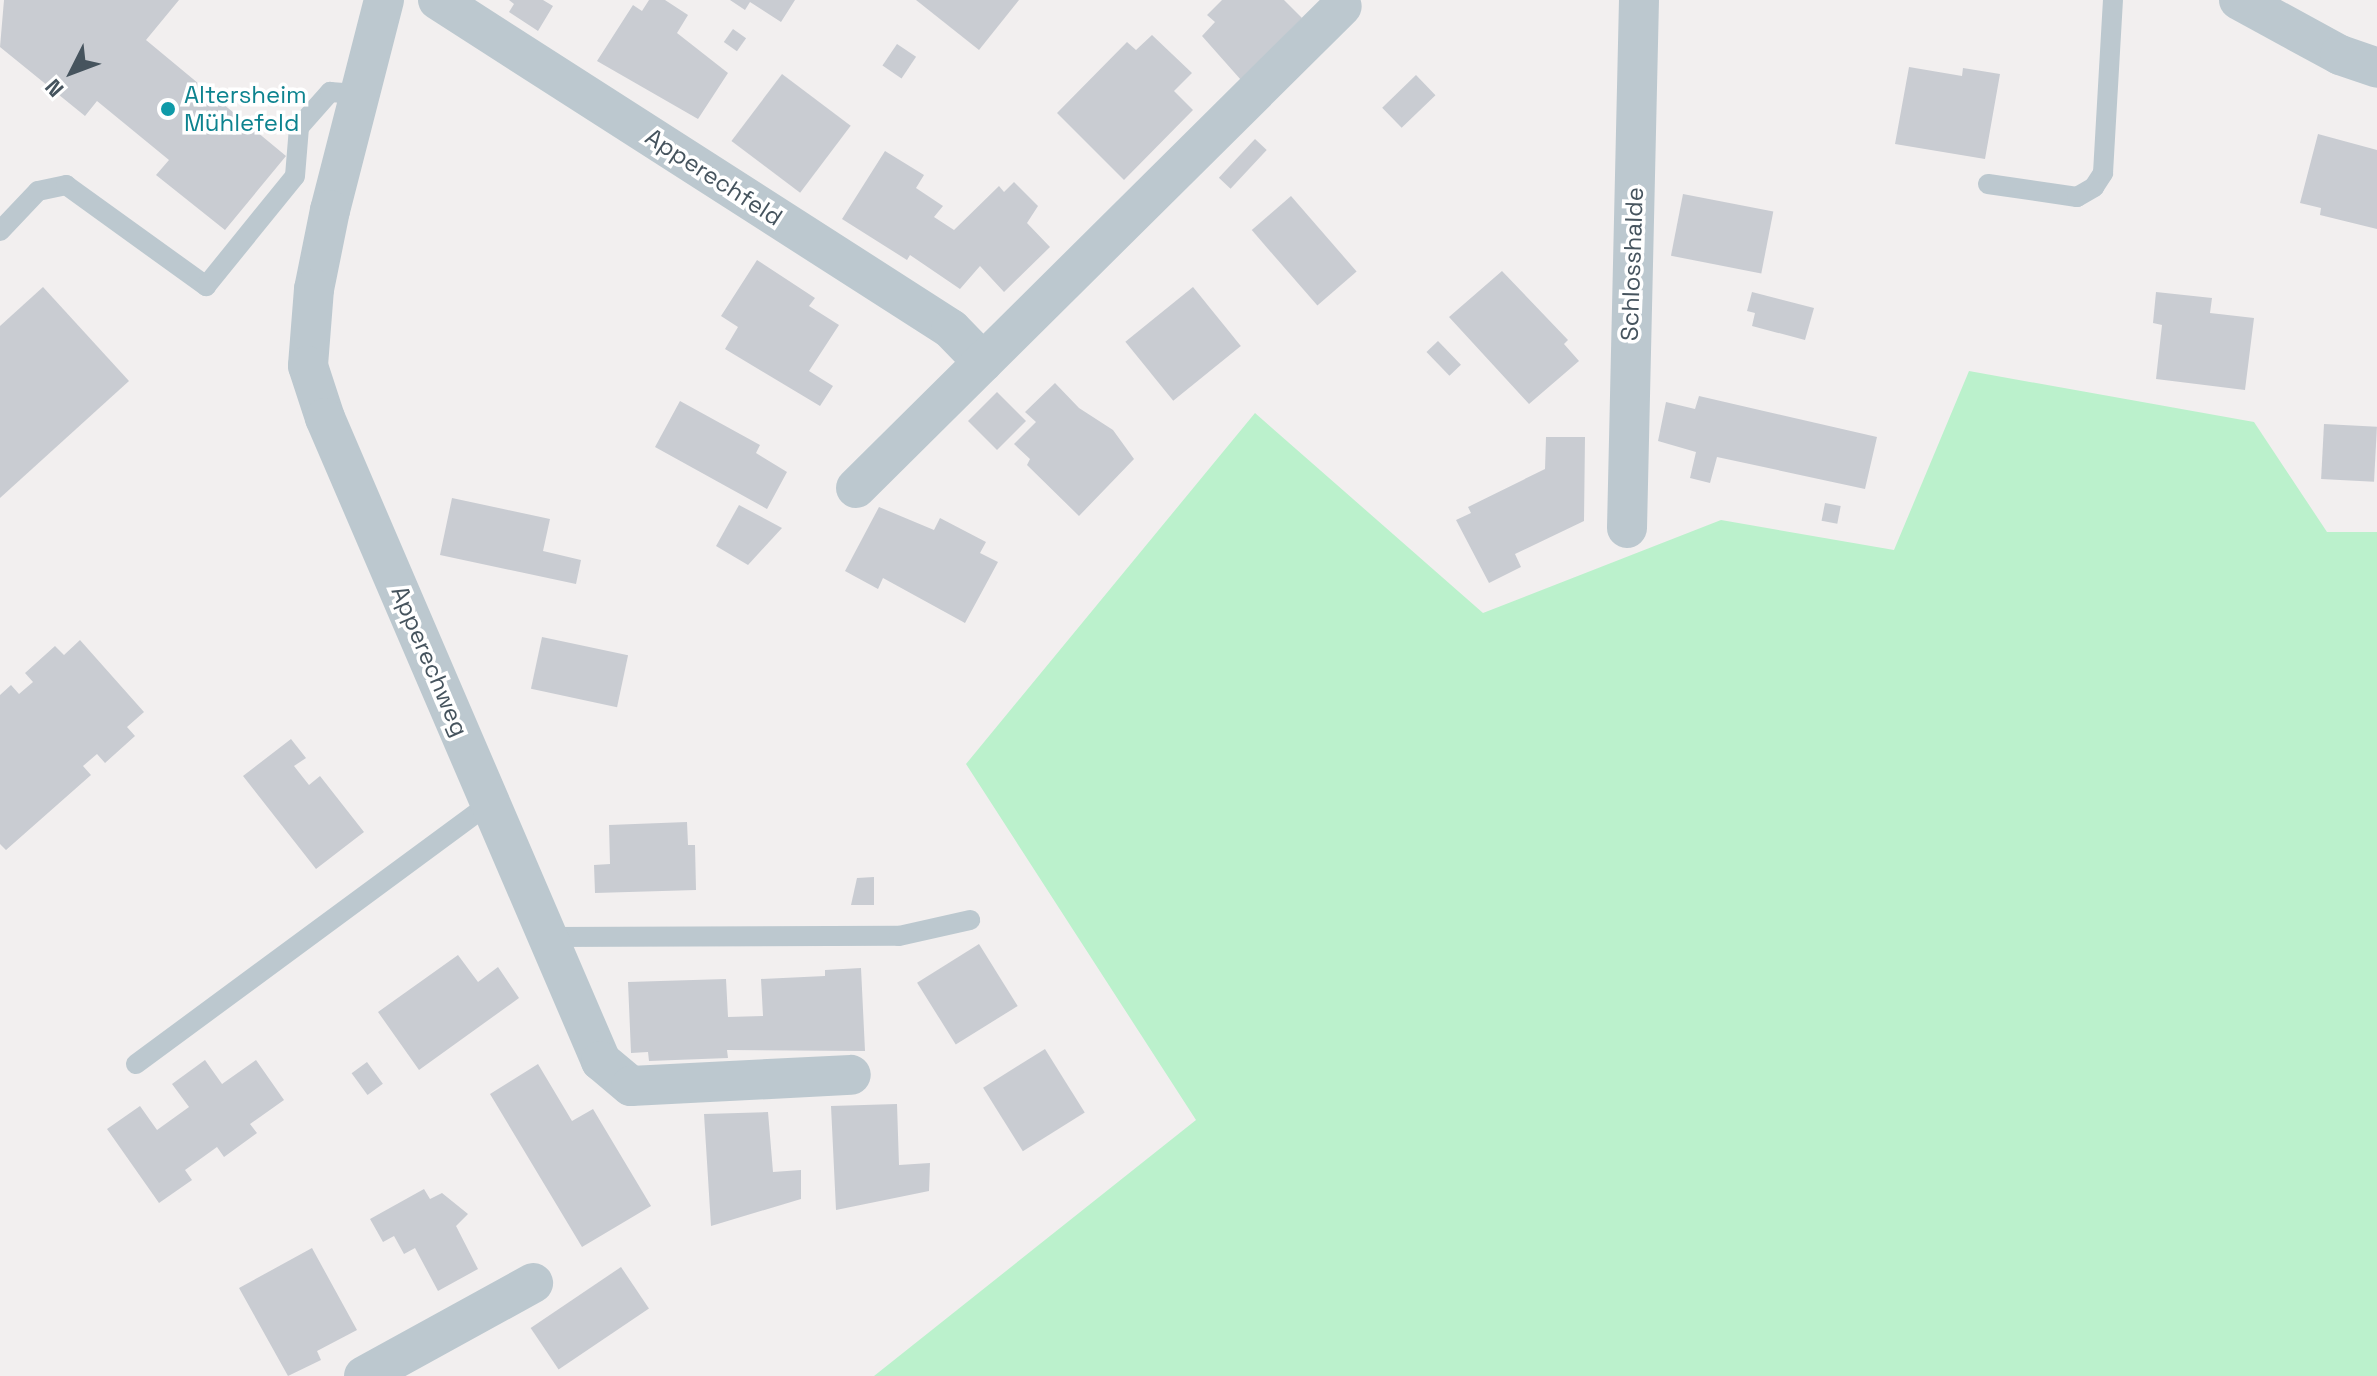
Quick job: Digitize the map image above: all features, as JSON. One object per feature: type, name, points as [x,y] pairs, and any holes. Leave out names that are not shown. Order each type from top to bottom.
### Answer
[{"type":"street","name":"Apperechweg","points":[[384,0],[324,237],[308,366],[325,418],[601,1061],[631,1086],[851,1075]]},
{"type":"street","name":"Apperechfeld","points":[[438,0],[951,329],[983,362]]},
{"type":"street","name":"Schlosshalde","points":[[1627,528],[1639,0]]},
{"type":"street","points":[[2239,0],[2340,55],[2377,68]]},
{"type":"street","points":[[856,488],[1342,6]]},
{"type":"street","points":[[364,1376],[533,1283]]},
{"type":"lane","points":[[1988,184],[2077,197],[2094,187],[2103,173],[2113,0]]},
{"type":"lane","points":[[0,231],[38,191],[66,185],[206,286],[295,176],[299,127],[330,92],[361,94]]},
{"type":"lane","points":[[136,1064],[492,802]]},
{"type":"lane","points":[[550,937],[899,936],[970,920]]},
{"type":"green space","points":[[1969,371],[2254,422],[2327,532],[2377,532],[2377,1376],[874,1376],[1196,1120],[966,764],[1255,413],[1483,613],[1721,520],[1894,550]]},
{"type":"building","name":"Altersheim Mühlefeld","points":[[4,0],[179,0],[146,40],[286,156],[225,230],[156,175],[169,160],[97,101],[85,116],[0,47]]},
{"type":"building","points":[[509,0],[543,0],[553,6],[538,31],[509,12],[514,4]]},
{"type":"building","points":[[649,0],[665,0],[688,15],[677,33],[728,73],[698,119],[597,61],[633,5],[642,11]]},
{"type":"building","points":[[730,0],[795,0],[781,22],[750,2],[745,10]]},
{"type":"building","points":[[916,0],[1019,0],[979,50]]},
{"type":"building","points":[[1222,0],[1284,0],[1302,18],[1241,80],[1202,36],[1215,22],[1207,15]]},
{"type":"building","points":[[733,29],[746,38],[737,51],[724,42]]},
{"type":"building","points":[[1152,35],[1192,73],[1174,91],[1193,110],[1124,180],[1057,113],[1127,42],[1136,50]]},
{"type":"building","points":[[897,44],[916,57],[902,78],[882,66]]},
{"type":"building","points":[[1909,67],[1962,76],[1963,68],[2000,74],[1985,159],[1895,144]]},
{"type":"building","points":[[782,74],[851,126],[800,193],[731,141]]},
{"type":"building","points":[[1416,75],[1435,95],[1402,128],[1382,108]]},
{"type":"building","points":[[2318,134],[2377,150],[2377,229],[2320,215],[2321,208],[2300,203]]},
{"type":"building","points":[[1255,139],[1267,150],[1231,189],[1219,178]]},
{"type":"building","points":[[885,151],[924,175],[916,188],[943,206],[934,217],[954,230],[999,186],[1004,192],[1014,182],[1038,206],[1027,223],[1050,247],[1004,292],[980,266],[960,289],[910,255],[907,260],[842,219]]},
{"type":"building","points":[[1683,194],[1773,212],[1761,273],[1671,256]]},
{"type":"building","points":[[1291,196],[1357,271],[1317,306],[1252,230]]},
{"type":"building","points":[[757,260],[815,298],[809,306],[839,325],[809,371],[833,386],[820,406],[725,349],[738,327],[721,316]]},
{"type":"building","points":[[1502,271],[1568,340],[1564,344],[1579,361],[1529,404],[1449,317]]},
{"type":"building","points":[[43,287],[129,381],[0,498],[0,326]]},
{"type":"building","points":[[1193,287],[1241,346],[1173,401],[1125,342]]},
{"type":"building","points":[[1752,292],[1814,308],[1805,340],[1752,326],[1755,313],[1747,311]]},
{"type":"building","points":[[2156,292],[2212,298],[2210,313],[2254,318],[2245,390],[2156,379],[2162,325],[2153,323]]},
{"type":"building","points":[[1438,341],[1461,365],[1449,376],[1426,352]]},
{"type":"building","points":[[1055,383],[1079,408],[1113,430],[1134,459],[1079,516],[1027,465],[1030,459],[1014,444],[1036,422],[1025,412]]},
{"type":"building","points":[[997,392],[1026,421],[997,450],[968,421]]},
{"type":"building","points":[[1699,396],[1877,437],[1865,489],[1717,457],[1710,483],[1690,478],[1696,452],[1658,441],[1666,402],[1695,409]]},
{"type":"building","points":[[680,401],[760,445],[756,453],[787,472],[767,509],[655,447]]},
{"type":"building","points":[[2324,424],[2377,427],[2374,482],[2321,479]]},
{"type":"building","points":[[1546,437],[1585,437],[1584,521],[1515,554],[1521,567],[1489,583],[1456,520],[1471,513],[1468,507],[1545,469]]},
{"type":"building","points":[[452,498],[550,519],[543,551],[581,560],[576,584],[440,555]]},
{"type":"building","points":[[1825,503],[1841,506],[1837,524],[1822,521]]},
{"type":"building","points":[[739,505],[782,528],[748,565],[716,546]]},
{"type":"building","points":[[879,507],[934,530],[940,518],[986,542],[980,553],[998,562],[965,623],[883,578],[878,589],[845,571]]},
{"type":"building","points":[[542,637],[628,655],[617,707],[531,689]]},
{"type":"building","points":[[80,640],[144,712],[127,727],[135,736],[105,763],[97,754],[83,766],[91,775],[6,850],[0,844],[0,695],[11,685],[19,694],[33,682],[25,673],[55,646],[64,655]]},
{"type":"building","points":[[291,739],[306,758],[294,766],[309,785],[320,776],[364,832],[316,869],[243,776]]},
{"type":"building","points":[[687,822],[688,845],[695,845],[696,890],[595,893],[594,865],[610,864],[609,825]]},
{"type":"building","points":[[874,877],[874,905],[851,905],[857,878]]},
{"type":"building","points":[[979,944],[1018,1006],[956,1045],[917,983]]},
{"type":"building","points":[[458,955],[478,982],[498,967],[519,998],[419,1070],[378,1012]]},
{"type":"building","points":[[861,968],[865,1051],[727,1050],[728,1058],[649,1061],[648,1052],[631,1053],[628,982],[726,979],[728,1017],[763,1016],[761,979],[825,976],[825,970]]},
{"type":"building","points":[[1045,1049],[1085,1113],[1023,1151],[983,1088]]},
{"type":"building","points":[[205,1060],[222,1084],[256,1060],[284,1100],[250,1124],[257,1133],[224,1157],[217,1147],[185,1170],[192,1180],[159,1203],[107,1129],[140,1106],[157,1130],[189,1107],[172,1084]]},
{"type":"building","points":[[367,1062],[383,1084],[367,1095],[352,1073]]},
{"type":"building","points":[[538,1064],[572,1121],[593,1109],[651,1206],[582,1247],[490,1094]]},
{"type":"building","points":[[897,1104],[899,1165],[930,1163],[929,1191],[836,1210],[831,1106]]},
{"type":"building","points":[[768,1112],[773,1172],[801,1170],[801,1199],[711,1226],[704,1114]]},
{"type":"building","points":[[424,1189],[430,1199],[442,1193],[468,1214],[456,1226],[478,1269],[438,1291],[415,1248],[404,1254],[394,1236],[383,1242],[370,1219]]},
{"type":"building","points":[[312,1248],[357,1330],[317,1351],[321,1360],[288,1376],[239,1288]]},
{"type":"building","points":[[621,1267],[649,1308],[559,1369],[531,1328]]},
{"type":"place","name":"Altersheim Mühlefeld","points":[[168,109]]}]
